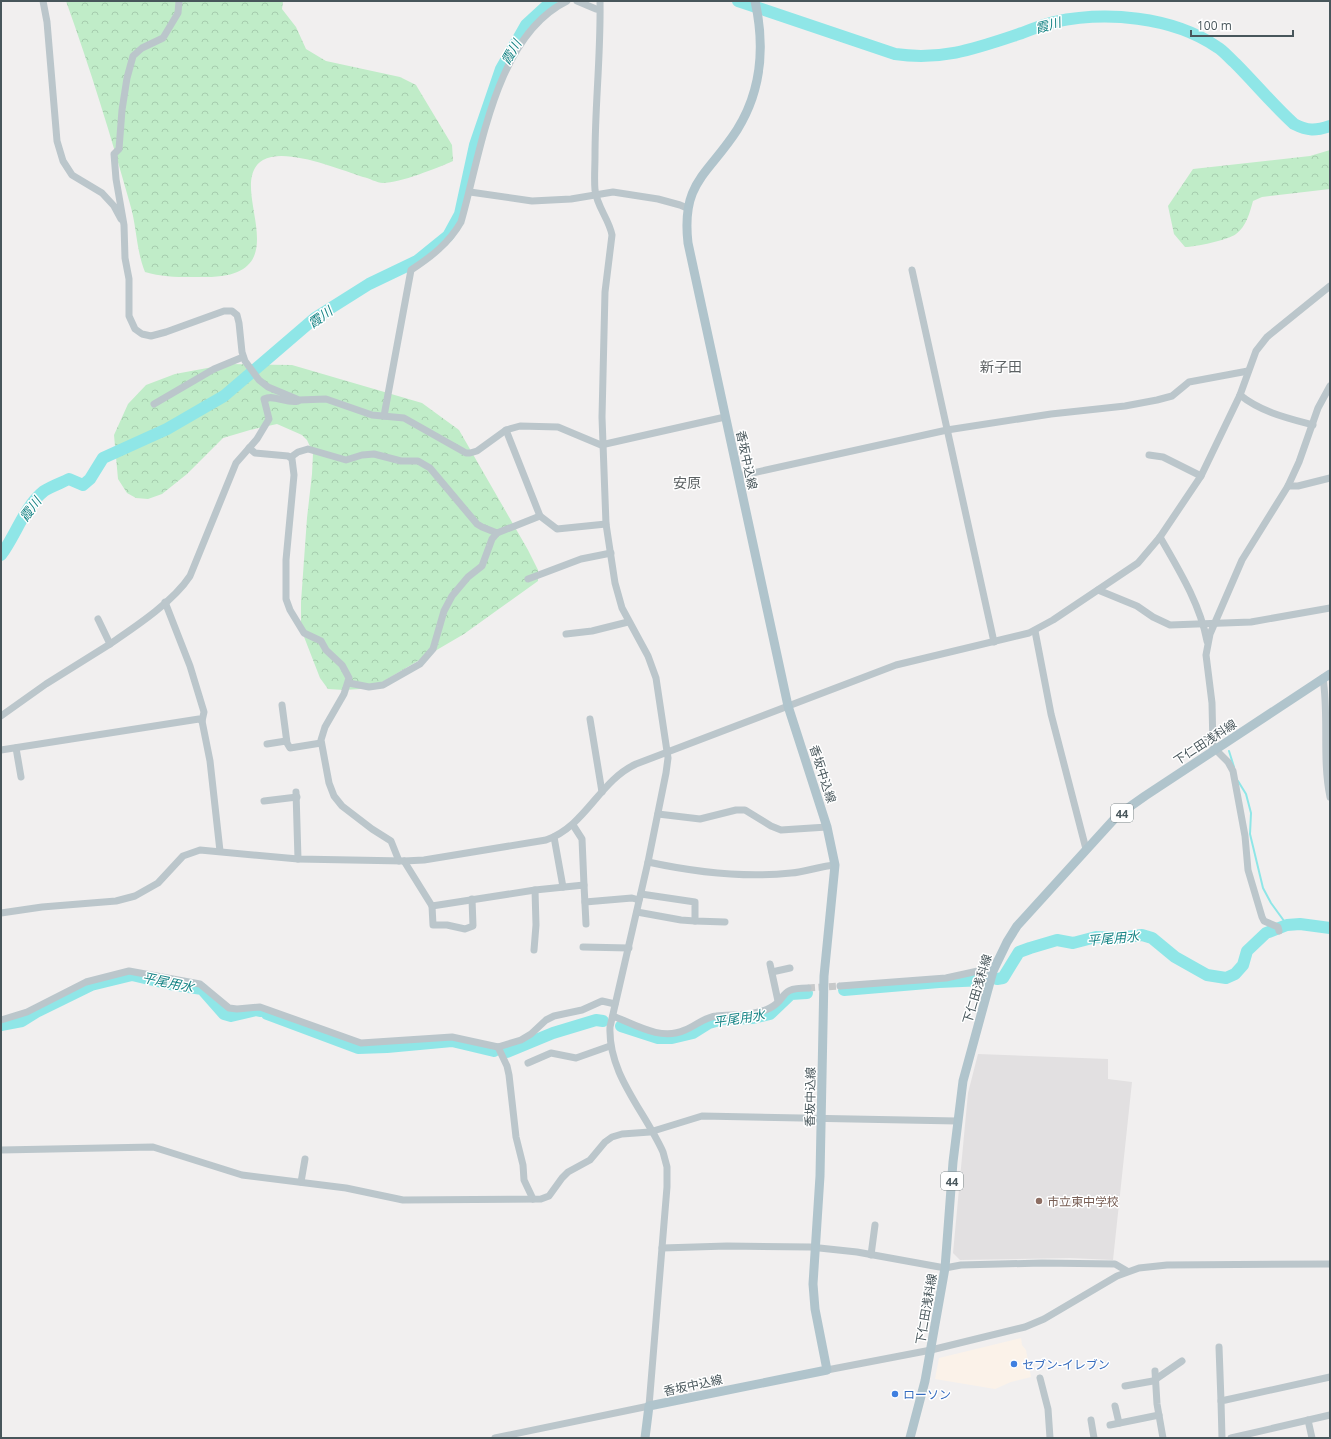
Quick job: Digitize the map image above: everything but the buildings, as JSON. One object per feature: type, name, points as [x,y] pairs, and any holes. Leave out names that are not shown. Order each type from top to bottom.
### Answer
[{"type":"main road","name":"香坂中込線","points":[[649,1406],[827,1370],[814,1296],[822,1118],[824,976],[836,865],[827,827],[788,706],[688,243],[686,224],[687,208],[697,182],[736,132],[753,96],[760,65],[762,44],[755,1]]},
{"type":"main road","name":"下仁田浅科線","points":[[910,1438],[922,1396],[945,1268],[957,1121],[963,1081],[993,972],[1007,942],[1018,926],[1086,849],[1129,807],[1327,676]]},
{"type":"main road","points":[[645,1438],[649,1406]]},
{"type":"street","points":[[43,1],[47,22],[57,141],[63,161],[72,175],[102,193],[114,206],[124,225]]},
{"type":"street","points":[[179,1],[178,13],[163,38],[147,45],[133,56],[127,78],[119,149],[114,154],[116,179],[124,225],[125,258],[129,279],[129,316],[135,329],[142,334],[151,336],[224,311],[232,311],[237,315],[240,324],[243,357],[255,375],[268,386],[299,400]]},
{"type":"street","points":[[384,416],[411,270],[433,254],[451,238],[461,222],[470,192],[481,141],[501,82],[521,43],[553,9],[567,1]]},
{"type":"street","points":[[577,1],[596,9]]},
{"type":"street","points":[[495,1438],[649,1406],[668,1172],[663,1152],[615,1065],[610,1046],[612,1016],[637,912],[658,814],[666,773],[667,752],[659,689],[653,667],[628,622],[618,597],[606,524],[602,445],[605,292],[612,235],[596,196],[595,118],[600,1]]},
{"type":"street","points":[[470,192],[532,201],[596,196],[614,192],[636,195],[687,208]]},
{"type":"street","points":[[912,270],[994,642]]},
{"type":"street","points":[[1,913],[42,907],[116,901],[135,896],[158,883],[178,861],[188,854],[200,850],[298,859],[401,861],[531,843],[554,837],[573,824],[602,792],[626,769],[896,665],[1035,631],[1138,563],[1160,538],[1201,476],[1240,395],[1253,355],[1264,341],[1330,286]]},
{"type":"street","points":[[154,404],[214,370],[243,357]]},
{"type":"street","points":[[738,476],[947,430],[1052,414],[1125,406],[1157,400],[1172,396],[1189,382],[1248,371]]},
{"type":"street","points":[[1207,644],[1242,560],[1288,486],[1313,425],[1318,408],[1330,386]]},
{"type":"street","points":[[1240,395],[1269,412],[1313,425]]},
{"type":"street","points":[[1,716],[46,684],[110,644],[140,623],[180,588],[190,576],[236,463],[257,439],[269,419],[270,415],[264,402],[265,398],[270,397],[291,402],[299,400],[326,399],[372,415],[404,418],[449,442],[455,448],[470,453],[506,430],[520,426],[548,426],[562,428],[602,445],[725,417]]},
{"type":"street","points":[[506,430],[540,516],[557,529],[606,524]]},
{"type":"street","points":[[249,448],[255,453],[291,457],[298,452],[308,449],[346,460],[362,455],[374,454],[401,461],[418,461],[430,468],[477,524],[497,533]]},
{"type":"street","points":[[1149,455],[1163,457],[1201,476]]},
{"type":"street","points":[[291,457],[294,464],[294,475],[286,560],[286,599],[298,625],[304,633],[321,642],[326,650],[342,665],[349,678],[348,683],[325,727],[321,743],[329,783],[337,801],[372,830],[391,841],[401,861],[432,906],[433,924],[465,929],[473,926],[472,900]]},
{"type":"street","points":[[1288,486],[1298,486],[1330,478]]},
{"type":"street","points":[[348,683],[369,687],[383,685],[402,673],[412,669],[429,656],[433,649],[444,611],[452,596],[468,577],[482,566],[488,545],[497,533],[540,516]]},
{"type":"street","points":[[1160,538],[1184,579],[1204,624],[1212,703],[1213,745],[1228,762],[1233,772],[1245,836],[1248,870],[1262,917],[1264,921],[1278,929]]},
{"type":"street","points":[[528,578],[581,559],[610,553]]},
{"type":"street","points":[[1098,590],[1137,606],[1166,624],[1251,622],[1330,608]]},
{"type":"street","points":[[165,602],[194,679],[204,712],[202,721],[210,761],[220,851]]},
{"type":"street","points":[[98,619],[110,644]]},
{"type":"street","points":[[566,634],[592,631],[628,622]]},
{"type":"street","points":[[1035,631],[1051,714],[1086,849]]},
{"type":"street","points":[[1327,676],[1326,781],[1330,797]]},
{"type":"street","points":[[282,705],[286,741],[290,748],[321,743]]},
{"type":"street","points":[[1,750],[170,723],[199,719],[202,721]]},
{"type":"street","points":[[590,719],[602,792]]},
{"type":"street","points":[[267,744],[286,741]]},
{"type":"street","points":[[16,748],[21,777]]},
{"type":"street","points":[[264,801],[296,795],[298,859]]},
{"type":"street","points":[[658,814],[700,819],[740,810],[749,812],[771,826],[781,830],[827,827]]},
{"type":"street","points":[[573,824],[582,839],[586,924]]},
{"type":"street","points":[[554,837],[563,887]]},
{"type":"street","points":[[648,862],[701,872],[737,874],[790,873],[836,865]]},
{"type":"street","points":[[432,906],[535,890],[584,885]]},
{"type":"street","points":[[534,950],[536,925],[535,890]]},
{"type":"street","points":[[585,902],[640,897],[695,902],[695,921]]},
{"type":"street","points":[[637,912],[681,920],[725,922]]},
{"type":"street","points":[[584,947],[628,948]]},
{"type":"street","points":[[770,964],[778,1001]]},
{"type":"street","points":[[772,972],[790,968]]},
{"type":"street","points":[[1,1020],[18,1016],[86,982],[135,971],[200,984],[229,1008],[237,1009],[260,1007],[362,1043],[452,1037],[498,1048],[521,1040],[546,1020],[554,1016],[582,1010],[602,1001],[616,1004]]},
{"type":"street","points":[[840,986],[946,978],[978,971],[993,972]]},
{"type":"street","points":[[612,1016],[653,1032],[668,1035],[677,1033],[714,1016],[754,1013],[769,1009],[791,989],[808,988]]},
{"type":"street","points":[[528,1063],[551,1053],[576,1058],[610,1046]]},
{"type":"street","points":[[498,1048],[507,1066],[516,1137],[524,1180],[533,1199]]},
{"type":"street","points":[[1,1150],[153,1147],[242,1175],[346,1188],[403,1200],[533,1199],[546,1198],[549,1196],[568,1172],[590,1160],[605,1142],[612,1137],[652,1131],[707,1115],[957,1121]]},
{"type":"street","points":[[301,1182],[305,1159]]},
{"type":"street","points":[[871,1255],[875,1225]]},
{"type":"street","points":[[662,1248],[727,1246],[815,1248],[871,1255],[945,1268],[961,1265],[1042,1263],[1115,1264],[1127,1271]]},
{"type":"street","points":[[827,1370],[931,1350],[1029,1326],[1044,1320],[1127,1271],[1149,1266],[1330,1264]]},
{"type":"street","points":[[1219,1347],[1222,1438]]},
{"type":"street","points":[[1125,1386],[1156,1379],[1182,1361]]},
{"type":"street","points":[[1155,1371],[1159,1415],[1163,1438]]},
{"type":"street","points":[[1221,1400],[1330,1377]]},
{"type":"street","points":[[1040,1378],[1048,1409],[1050,1438]]},
{"type":"street","points":[[1115,1406],[1119,1423]]},
{"type":"street","points":[[1110,1425],[1159,1415]]},
{"type":"street","points":[[1231,1438],[1330,1415]]},
{"type":"street","points":[[1092,1420],[1094,1438]]},
{"type":"street","points":[[1308,1420],[1312,1438]]},
{"type":"shaded area","name":"市立東中学校","points":[[978,1054],[1108,1059],[1108,1079],[1132,1082],[1113,1260],[1070,1258],[960,1260],[953,1253],[968,1093]]},
{"type":"shaded area","points":[[1021,1338],[1022,1345],[1026,1350],[1031,1377],[1011,1382],[995,1389],[935,1379],[939,1358]]},
{"type":"green space","points":[[66,1],[283,1],[282,9],[296,27],[306,49],[326,61],[400,77],[416,85],[452,145],[453,161],[399,181],[383,183],[327,165],[298,158],[285,156],[263,160],[253,172],[251,188],[257,246],[251,262],[235,273],[206,277],[168,276],[145,272],[140,255],[132,213],[115,153],[92,77]]},
{"type":"green space","points":[[1330,150],[1330,189],[1262,197],[1253,201],[1247,219],[1239,231],[1232,236],[1219,241],[1185,247],[1174,234],[1168,206],[1193,169],[1310,156]]},
{"type":"green space","points":[[229,364],[292,365],[422,403],[459,430],[528,550],[538,570],[538,581],[464,634],[382,682],[360,689],[328,689],[320,678],[301,629],[301,602],[313,453],[307,440],[302,435],[277,424],[223,438],[187,474],[162,494],[148,499],[136,498],[127,493],[118,479],[114,435],[128,404],[146,385],[175,374]]},
{"type":"waterway","name":"霞川","points":[[1,555],[31,505],[44,491],[69,479],[83,485],[90,479],[103,458],[167,429],[224,396],[315,318],[369,284],[417,261],[448,236],[460,214],[475,145],[501,69],[526,25],[552,1]]},
{"type":"waterway","name":"霞川","points":[[738,1],[895,54],[912,56],[929,56],[960,52],[990,44],[1050,23],[1074,19],[1116,17],[1159,23],[1180,28],[1220,49],[1294,124],[1312,130],[1330,126]]},
{"type":"waterway","points":[[1229,751],[1234,767]]},
{"type":"waterway","points":[[1238,781],[1246,794],[1251,813],[1250,834],[1263,888],[1271,903],[1287,925]]},
{"type":"waterway","name":"平尾用水","points":[[997,979],[1003,978],[1019,952],[1030,948],[1057,940],[1073,943],[1096,937],[1118,938],[1142,935],[1152,938],[1175,957],[1207,975],[1226,978],[1235,974],[1243,965],[1247,951],[1266,933],[1287,925],[1300,924],[1330,928]]},
{"type":"waterway","name":"平尾用水","points":[[1,1025],[22,1021],[38,1011],[91,985],[132,975],[170,984],[202,989],[224,1014],[231,1016],[256,1010],[261,1011]]},
{"type":"waterway","name":"平尾用水","points":[[844,990],[939,982],[985,980]]},
{"type":"waterway","name":"平尾用水","points":[[621,1026],[658,1038],[672,1038],[693,1033],[709,1023],[723,1019],[753,1018],[770,1014],[791,994],[807,993]]},
{"type":"waterway","name":"平尾用水","points":[[267,1014],[358,1048],[452,1041],[494,1051]]},
{"type":"waterway","name":"平尾用水","points":[[507,1052],[553,1033],[596,1020],[603,1021]]},
{"type":"tunnel","points":[[808,988],[840,986]]},
{"type":"place","name":"市立東中学校","points":[[1039,1201]]},
{"type":"place","name":"セブン-イレブン","points":[[1014,1364]]},
{"type":"place","name":"ローソン","points":[[895,1394]]},
{"type":"district","name":"新子田","points":[[1001,366]]},
{"type":"district","name":"安原","points":[[687,482]]}]
